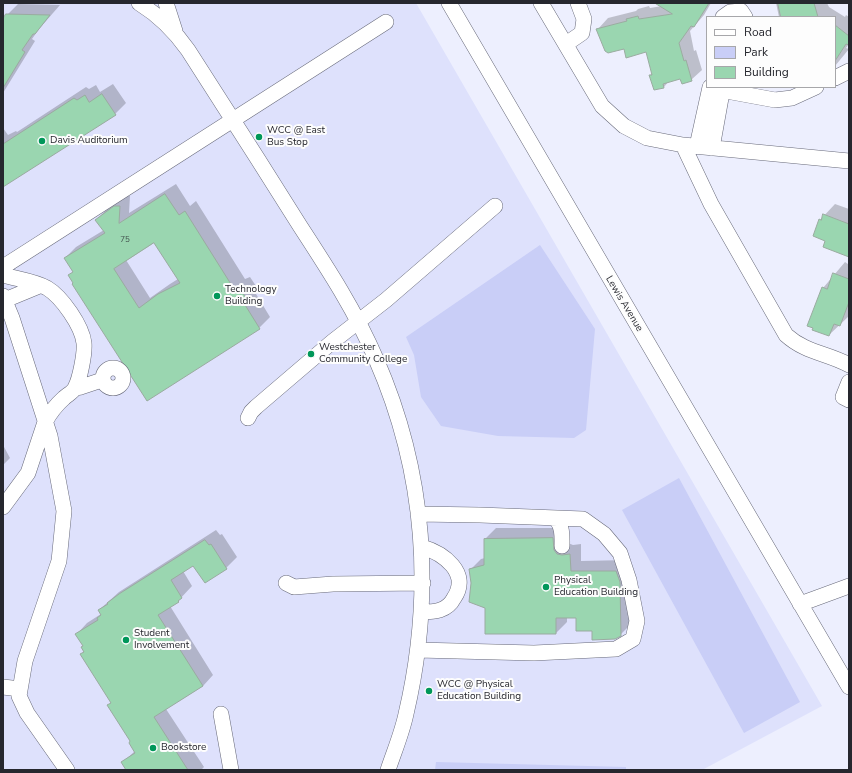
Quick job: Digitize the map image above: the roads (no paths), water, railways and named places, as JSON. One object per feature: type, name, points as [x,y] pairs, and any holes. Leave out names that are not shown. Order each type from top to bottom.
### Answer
[{"type":"street","points":[[138,3],[153,13],[175,32],[188,50],[338,285],[358,321],[382,373],[405,440],[412,473],[422,546],[422,612],[418,650],[406,716],[388,770]]},
{"type":"street","points":[[166,3],[175,32]]},
{"type":"street","name":"Lewis Avenue","points":[[449,3],[849,687]]},
{"type":"street","points":[[541,3],[602,106],[624,126],[647,138],[712,148],[849,161]]},
{"type":"street","points":[[566,44],[582,33],[584,19],[578,3]]},
{"type":"street","points":[[724,16],[730,12],[741,11],[744,16]]},
{"type":"street","points":[[3,267],[232,119],[386,22]]},
{"type":"street","points":[[836,78],[849,71]]},
{"type":"street","points":[[717,88],[690,145],[710,204],[786,335],[794,343],[849,365]]},
{"type":"street","points":[[717,88],[775,100],[792,98],[814,88]]},
{"type":"street","points":[[712,148],[717,88]]},
{"type":"street","points":[[248,418],[256,407],[358,321],[383,302],[495,206]]},
{"type":"street","points":[[3,275],[47,288],[68,308],[78,325],[84,342],[82,366],[75,388],[57,404],[49,415],[45,422],[28,473],[3,507]]},
{"type":"street","points":[[39,286],[4,298],[12,318],[50,436],[64,511],[59,561],[25,661],[19,696],[27,713],[67,770]]},
{"type":"street","points":[[75,388],[102,380]]},
{"type":"street","points":[[849,382],[843,397],[849,400]]},
{"type":"street","points":[[418,514],[583,519],[604,534],[620,553],[629,580],[637,621],[634,639],[616,649],[534,653],[418,650]]},
{"type":"street","points":[[556,519],[560,523],[562,531],[562,546]]},
{"type":"street","points":[[422,546],[433,550],[448,560],[455,568],[459,586],[456,596],[450,604],[442,610],[422,612]]},
{"type":"street","points":[[286,583],[294,587],[333,584],[423,583]]},
{"type":"street","points":[[800,604],[849,586]]},
{"type":"street","points":[[3,687],[20,689]]},
{"type":"street","points":[[221,714],[231,770]]},
{"type":"place","name":"WCC @ East Bus Stop","points":[[259,137]]},
{"type":"place","name":"Davis Auditorium","points":[[42,141]]},
{"type":"place","name":"Technology Building","points":[[217,296]]},
{"type":"place","name":"Westchester Community College","points":[[311,354]]},
{"type":"place","name":"Physical Education Building","points":[[546,587]]},
{"type":"place","name":"Student Involvement","points":[[126,640]]},
{"type":"place","name":"WCC @ Physical Education Building","points":[[429,691]]},
{"type":"place","name":"Bookstore","points":[[153,748]]}]
